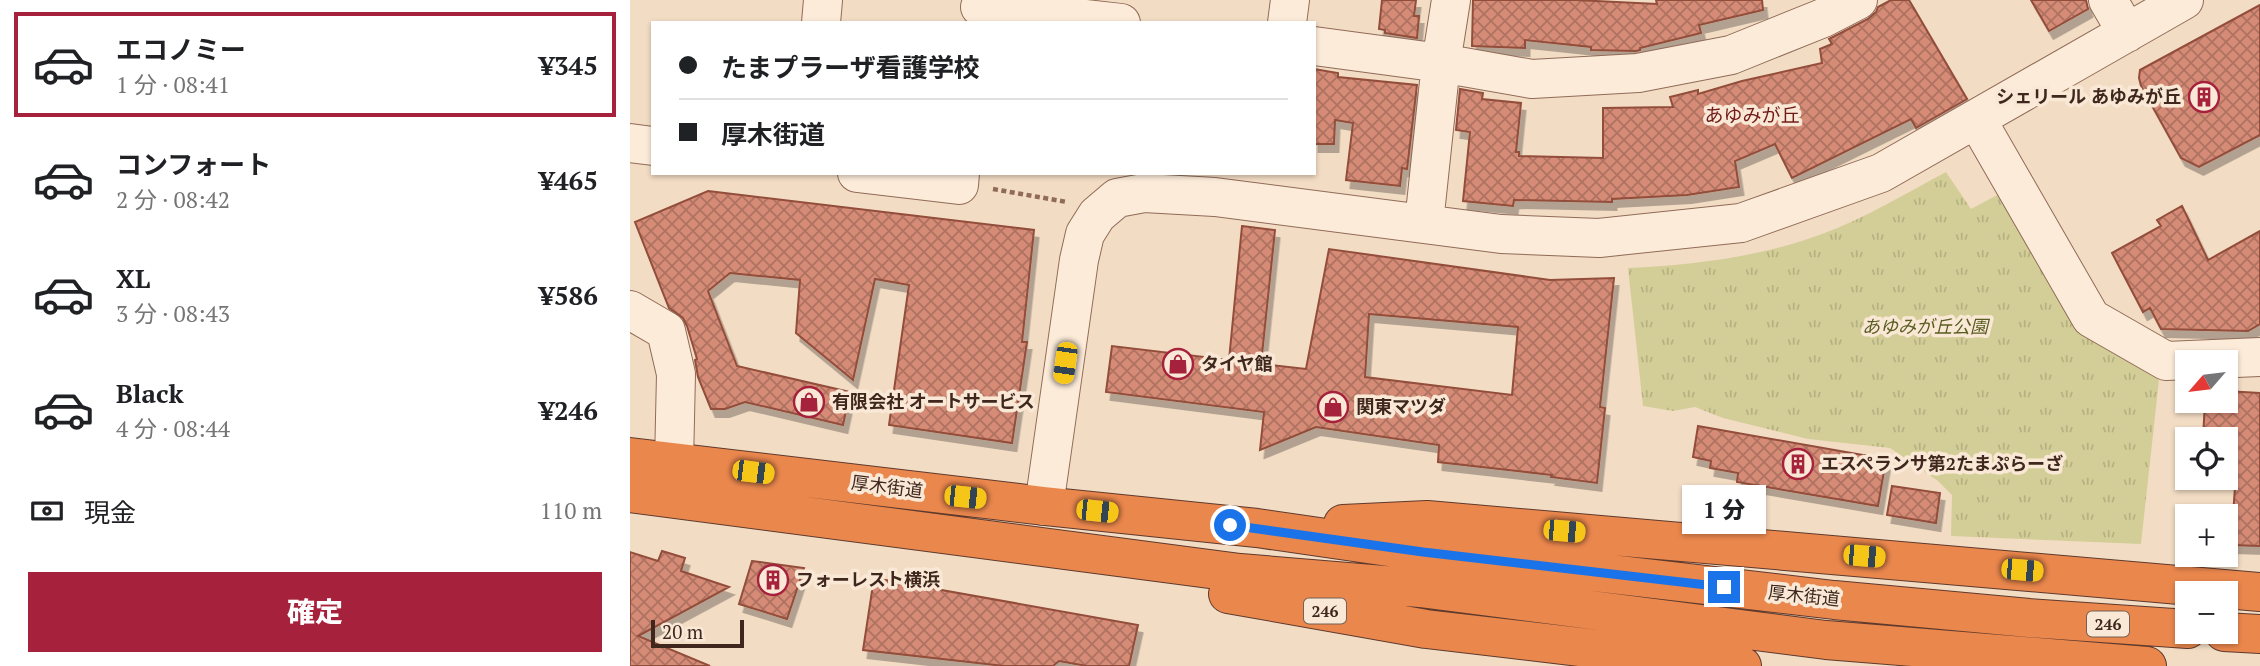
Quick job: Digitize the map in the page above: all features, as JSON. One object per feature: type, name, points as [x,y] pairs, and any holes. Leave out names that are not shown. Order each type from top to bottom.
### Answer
[{"type":"highway","name":"厚木街道","points":[[630,457],[1044,506],[1257,528],[1423,552],[1834,600],[2175,628]]},
{"type":"highway","name":"246","points":[[630,494],[1240,573],[1420,588],[1826,640],[2147,666]]},
{"type":"highway","name":"246","points":[[1257,528],[1427,520],[2260,592]]},
{"type":"highway","name":"246","points":[[913,531],[1034,565],[1209,591],[1426,629],[1742,666]]},
{"type":"highway","points":[[2238,633],[2260,634]]},
{"type":"street","points":[[821,21],[823,0]]},
{"type":"street","points":[[1127,21],[1129,0]]},
{"type":"street","points":[[1287,21],[1290,0]]},
{"type":"street","points":[[1424,223],[1441,63],[1451,0]]},
{"type":"street","points":[[1316,46],[1441,63],[1532,79],[1638,73],[1731,55],[1823,18],[1858,0]]},
{"type":"street","points":[[2108,0],[2127,33]]},
{"type":"street","points":[[1044,506],[1085,234],[1097,215],[1117,198],[1144,193],[1215,197],[1501,234],[1599,238],[1741,223],[1881,173],[2184,0]]},
{"type":"street","points":[[979,10],[1099,21]]},
{"type":"street","points":[[1977,120],[2091,318],[2166,361],[2260,357]]},
{"type":"street","points":[[630,143],[651,146]]},
{"type":"street","points":[[874,175],[959,185],[970,180]]},
{"type":"street","points":[[630,310],[666,331],[676,374],[674,463]]},
{"type":"path","points":[[970,180],[1061,200]]},
{"type":"green space","name":"あゆみが丘公園","points":[[1946,172],[1971,209],[2001,193],[2081,333],[2159,380],[2141,544],[1951,536],[1952,495],[1938,481],[1890,448],[1808,439],[1723,418],[1695,407],[1673,411],[1643,406],[1628,268],[1726,258],[1799,242],[1854,221]]},
{"type":"building","points":[[1382,0],[1416,0],[1414,16],[1419,16],[1417,38],[1385,33],[1385,30],[1379,29]]},
{"type":"building","points":[[1473,0],[1576,0],[1657,4],[1656,0],[1762,0],[1763,10],[1699,25],[1701,33],[1636,51],[1591,50],[1591,47],[1525,40],[1525,48],[1472,46]]},
{"type":"building","points":[[1891,0],[1909,0],[1967,99],[1916,128],[1911,119],[1792,178],[1775,144],[1735,161],[1739,187],[1687,195],[1612,199],[1612,202],[1514,200],[1513,206],[1463,201],[1470,132],[1456,130],[1460,89],[1483,93],[1482,99],[1521,103],[1516,152],[1519,152],[1519,156],[1603,158],[1603,108],[1673,107],[1670,97],[1698,90],[1698,94],[1822,63],[1820,49],[1832,44],[1829,39],[1868,19],[1878,7]]},
{"type":"building","points":[[2031,0],[2086,0],[2088,9],[2049,31]]},
{"type":"building","name":"シェリール あゆみが丘","points":[[2260,5],[2260,135],[2199,167],[2181,158],[2141,86],[2140,70]]},
{"type":"building","points":[[1316,69],[1338,73],[1338,77],[1417,85],[1407,169],[1402,168],[1400,186],[1346,180],[1353,123],[1335,120],[1334,144],[1316,144]]},
{"type":"building","points":[[708,191],[1034,230],[1022,342],[1027,342],[1012,443],[889,425],[909,285],[875,279],[853,380],[796,333],[800,280],[730,273],[708,291],[737,366],[850,392],[843,425],[745,402],[725,409],[711,409],[698,377],[697,359],[687,326],[683,318],[669,308],[635,222]]},
{"type":"building","points":[[2182,206],[2208,260],[2260,231],[2260,324],[2248,331],[2161,329],[2150,308],[2143,312],[2112,253],[2161,226],[2157,220]]},
{"type":"building","points":[[1242,226],[1275,230],[1261,364],[1306,369],[1329,249],[1550,280],[1614,278],[1600,407],[1605,408],[1597,483],[1438,462],[1439,445],[1316,427],[1260,450],[1264,412],[1106,392],[1112,346],[1229,360]],"holes":[[[1369,314],[1518,327],[1512,395],[1365,377]]]},
{"type":"building","points":[[2238,392],[2260,393],[2260,546],[2238,545],[2238,504],[2234,504],[2235,490],[2238,490],[2238,427],[2204,427],[2204,413],[2238,413]]},
{"type":"building","name":"エスペランサ第2たまぷらーざ","points":[[1698,426],[1886,459],[1878,506],[1737,482],[1738,473],[1710,468],[1711,461],[1693,457]]},
{"type":"building","points":[[1892,486],[1940,493],[1936,523],[1887,515]]},
{"type":"building","points":[[662,551],[685,558],[681,571],[729,587],[638,636],[710,666],[630,666],[630,552],[658,561]]},
{"type":"building","name":"フォーレスト横浜","points":[[752,561],[804,568],[787,619],[739,604]]},
{"type":"building","points":[[874,578],[1138,625],[1129,666],[1087,666],[1059,661],[1053,666],[1004,666],[863,650]]},
{"type":"place","name":"シェリール あゆみが丘","points":[[2204,97]]},
{"type":"place","name":"タイヤ館","points":[[1178,364]]},
{"type":"place","name":"有限会社 オートサービス","points":[[809,402]]},
{"type":"place","name":"関東マツダ","points":[[1333,407]]},
{"type":"place","name":"エスペランサ第2たまぷらーざ","points":[[1798,464]]},
{"type":"place","name":"フォーレスト横浜","points":[[773,580]]},
{"type":"district","name":"あゆみが丘","points":[[1752,115]]},
{"type":"route","points":[[1230,525],[1423,552],[1724,587]]}]
